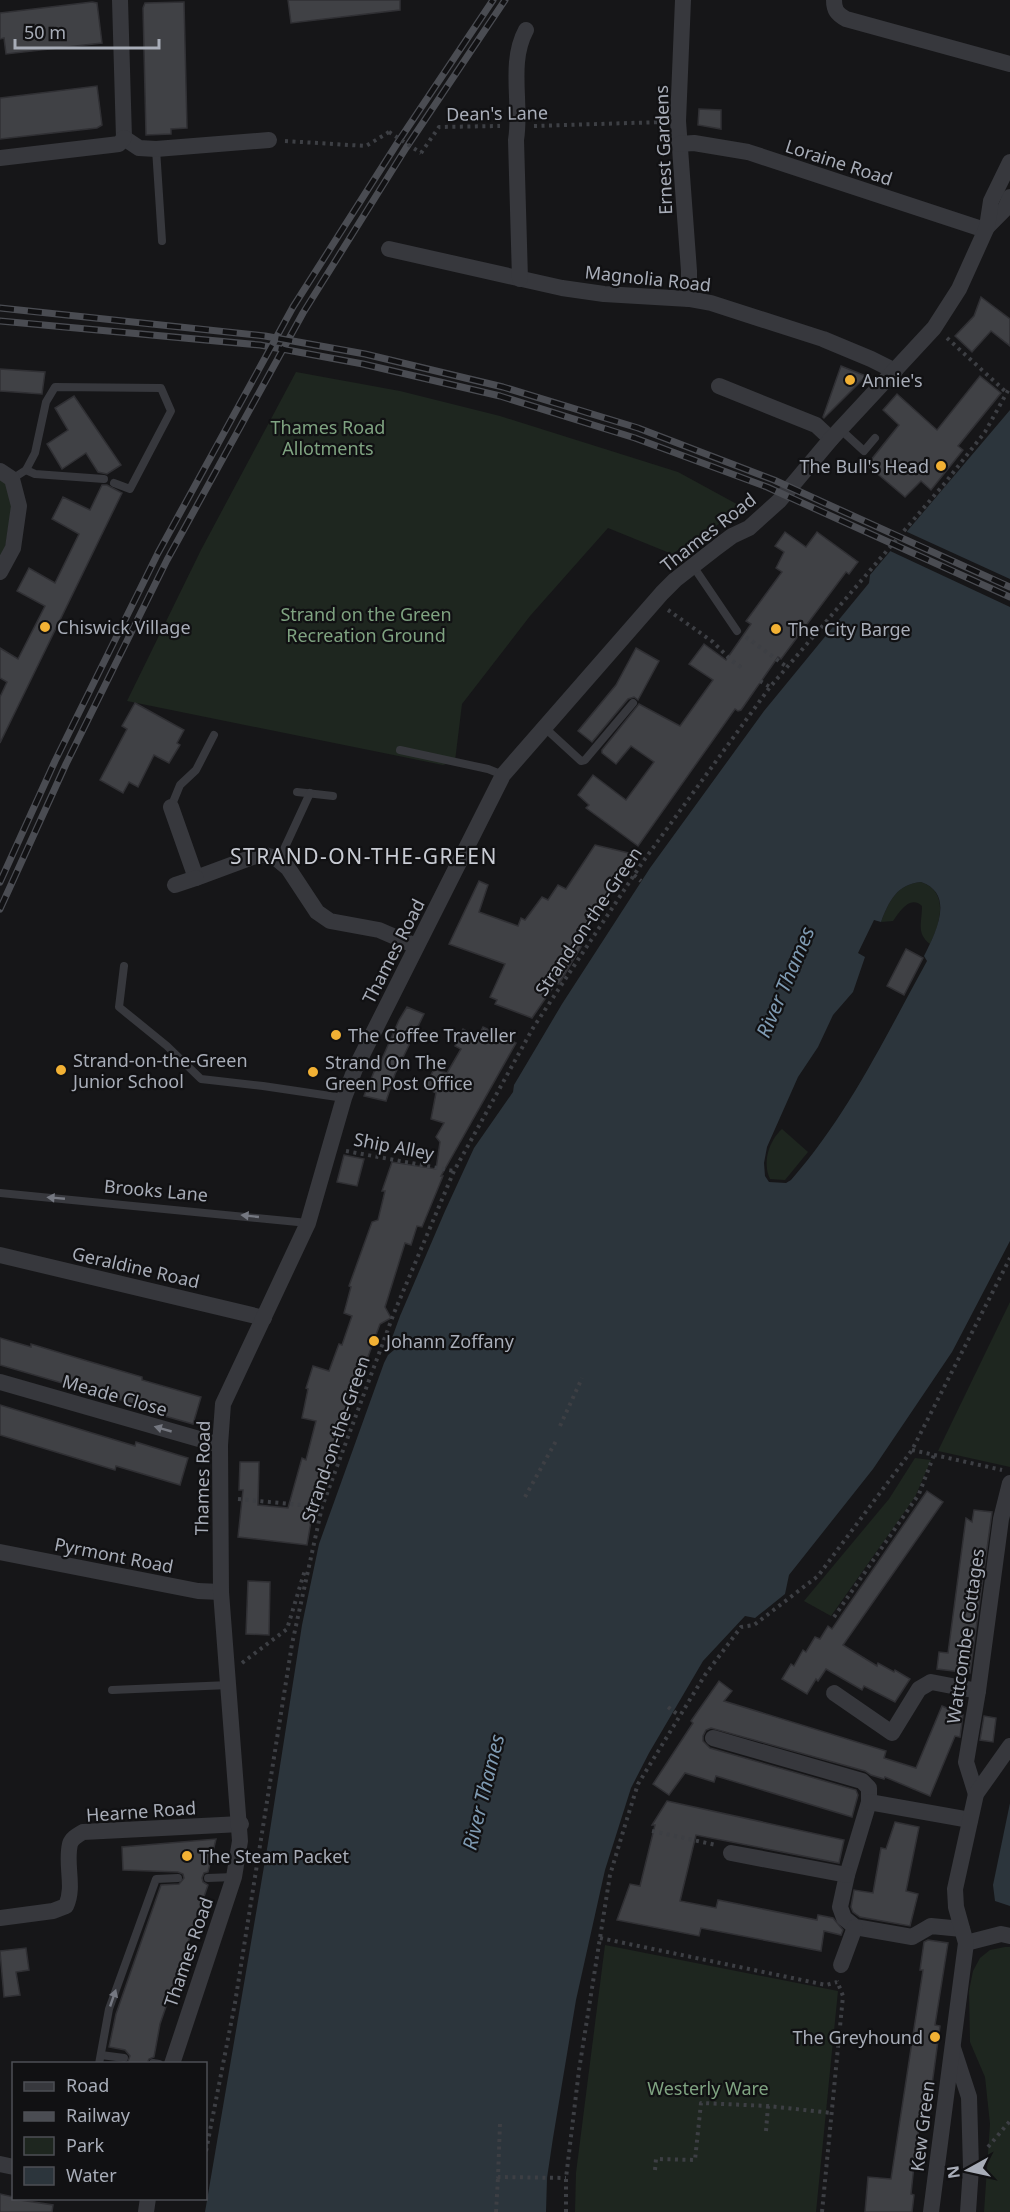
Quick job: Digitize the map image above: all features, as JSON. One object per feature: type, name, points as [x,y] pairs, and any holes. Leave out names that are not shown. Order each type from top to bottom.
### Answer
[{"type":"street","points":[[0,158],[119,144],[124,138],[120,0]]},
{"type":"street","name":"Ernest Gardens","points":[[682,0],[678,122],[689,299]]},
{"type":"street","points":[[834,0],[835,10],[846,19],[1010,64]]},
{"type":"street","points":[[520,279],[516,140],[518,126],[517,63],[521,40],[526,30]]},
{"type":"street","points":[[124,138],[139,148],[156,149],[269,140]]},
{"type":"street","name":"Loraine Road","points":[[679,144],[694,143],[748,152],[986,229]]},
{"type":"street","name":"Thames Road","points":[[173,2062],[234,1877],[240,1841],[221,1592],[219,1497],[223,1404],[308,1223],[344,1098],[355,1069],[503,776],[662,593],[732,536],[749,528],[779,501],[836,434],[934,328],[959,289],[986,229],[991,201],[1010,162]]},
{"type":"street","name":"Thames Road","points":[[986,229],[1005,209],[1010,197]]},
{"type":"street","name":"Magnolia Road","points":[[389,249],[520,279],[604,294],[689,299],[711,303],[823,339],[895,371]]},
{"type":"street","points":[[719,386],[836,434]]},
{"type":"street","points":[[0,572],[13,548],[19,506],[13,474]]},
{"type":"street","points":[[171,807],[196,878]]},
{"type":"street","points":[[175,885],[261,854],[279,860],[288,867],[317,912],[330,921],[379,930],[416,946]]},
{"type":"street","name":"Geraldine Road","points":[[0,1255],[264,1318]]},
{"type":"street","name":"Meade Close","points":[[0,1382],[220,1445]]},
{"type":"street","name":"Wattcombe Cottages","points":[[976,1794],[966,1762],[1001,1519],[1010,1483]]},
{"type":"street","name":"Pyrmont Road","points":[[0,1552],[198,1591],[221,1592]]},
{"type":"street","points":[[834,1694],[892,1733],[919,1689],[931,1682],[978,1691]]},
{"type":"street","points":[[713,1738],[862,1781],[869,1788],[869,1802],[840,1907],[844,1918],[855,1927],[912,1937],[931,1926],[964,1936],[1001,1934],[1010,1936]]},
{"type":"street","points":[[976,1794],[1010,1746]]},
{"type":"street","name":"Kew Green","points":[[931,2212],[964,1936],[956,1907],[955,1889],[976,1794]]},
{"type":"street","points":[[869,1802],[970,1820]]},
{"type":"street","name":"Hearne Road","points":[[0,1918],[53,1911],[66,1906],[70,1896],[70,1843],[83,1832],[240,1824]]},
{"type":"street","points":[[731,1852],[847,1875]]},
{"type":"street","points":[[841,1965],[855,1927]]},
{"type":"street","name":"Kew Green","points":[[951,2044],[969,2097],[971,2168],[968,2212]]},
{"type":"lane","points":[[156,149],[162,241]]},
{"type":"lane","points":[[13,474],[35,453],[46,402],[55,387],[161,388],[171,411],[130,489],[114,483]]},
{"type":"lane","points":[[836,434],[864,451],[875,438]]},
{"type":"lane","points":[[13,474],[104,480]]},
{"type":"lane","points":[[693,566],[737,630]]},
{"type":"lane","points":[[545,728],[580,761],[585,760],[633,703]]},
{"type":"lane","points":[[171,807],[180,786],[196,770],[214,735]]},
{"type":"lane","points":[[400,750],[488,769],[503,776]]},
{"type":"lane","points":[[297,792],[333,796]]},
{"type":"lane","points":[[279,860],[310,793]]},
{"type":"lane","points":[[124,966],[119,1007],[201,1079],[344,1098]]},
{"type":"lane","name":"Brooks Lane","points":[[0,1193],[308,1223]]},
{"type":"lane","points":[[112,1690],[229,1685]]},
{"type":"lane","points":[[208,1878],[234,1877]]},
{"type":"lane","points":[[124,2058],[100,2059],[109,2008],[156,1879],[178,1878]]},
{"type":"path","name":"Dean's Lane","points":[[269,140],[366,146],[389,132],[421,153],[438,127],[678,122]]},
{"type":"path","points":[[946,337],[1006,392]]},
{"type":"path","name":"Strand-on-the-Green","points":[[314,1542],[322,1507],[394,1313],[454,1171],[533,1028],[633,875],[770,687],[945,483],[985,432],[1010,387]]},
{"type":"path","points":[[665,608],[713,642],[730,660],[742,668]]},
{"type":"path","points":[[737,630],[787,667]]},
{"type":"path","points":[[760,681],[770,687]]},
{"type":"path","points":[[633,875],[641,881]]},
{"type":"path","name":"Ship Alley","points":[[330,1148],[454,1171]]},
{"type":"path","points":[[1010,1258],[912,1450],[1010,1471]]},
{"type":"path","points":[[560,1426],[582,1378]]},
{"type":"path","points":[[525,1497],[556,1441]]},
{"type":"path","points":[[834,1617],[920,1494],[934,1455]]},
{"type":"path","points":[[219,1497],[322,1507]]},
{"type":"path","points":[[239,1665],[287,1629],[314,1542]]},
{"type":"path","points":[[207,2146],[235,2003],[292,1644],[314,1542]]},
{"type":"path","points":[[668,1707],[680,1716]]},
{"type":"path","points":[[652,1831],[727,1848],[731,1852]]},
{"type":"path","points":[[600,1938],[826,1984],[837,1982]]},
{"type":"path","points":[[822,2212],[843,1996],[837,1982],[841,1965]]},
{"type":"path","points":[[566,2212],[566,2178],[579,2070]]},
{"type":"path","points":[[655,2170],[656,2159],[695,2160],[701,2103],[768,2106],[832,2113]]},
{"type":"path","points":[[766,2131],[768,2106]]},
{"type":"path","points":[[971,2168],[1010,2121]]},
{"type":"path","points":[[496,2212],[500,2124]]},
{"type":"path","points":[[498,2177],[566,2178]]},
{"type":"green space","name":"Strand on the Green Recreation Ground","points":[[296,372],[400,391],[500,416],[678,472],[744,508],[672,554],[608,528],[530,616],[462,704],[455,761],[443,765],[127,701],[201,550]]},
{"type":"green space","points":[[0,467],[17,474],[0,579]]},
{"type":"green space","points":[[921,882],[930,886],[939,900],[939,918],[930,944],[921,932],[922,906],[918,903],[909,903],[893,921],[881,922],[887,907],[900,890],[913,883]]},
{"type":"green space","points":[[782,1129],[808,1152],[785,1180],[770,1179],[767,1166],[768,1152]]},
{"type":"green space","points":[[1010,1302],[1010,1467],[938,1451]]},
{"type":"green space","points":[[915,1458],[931,1460],[915,1497],[831,1616],[804,1601],[889,1499]]},
{"type":"green space","name":"Westerly Ware","points":[[605,1945],[838,1991],[816,2212],[575,2212],[576,2173]]},
{"type":"green space","points":[[1010,1947],[1010,2212],[984,2212],[990,2124],[985,2077],[970,2042],[969,1991],[973,1971],[980,1958],[990,1950]]},
{"type":"water","name":"River Thames","points":[[1010,410],[1010,1241],[952,1352],[873,1469],[789,1575],[785,1594],[755,1618],[745,1616],[703,1661],[631,1788],[605,1870],[576,2000],[547,2178],[546,2212],[205,2212],[268,1843],[302,1625],[319,1544],[384,1363],[394,1350],[392,1338],[400,1316],[474,1148],[513,1092],[514,1085],[562,1004],[650,868],[764,711],[869,583],[870,575]],"holes":[[[921,882],[932,888],[938,896],[940,915],[924,956],[927,961],[881,1046],[831,1129],[812,1155],[791,1180],[786,1183],[769,1182],[765,1176],[764,1163],[767,1147],[798,1077],[818,1047],[833,1015],[853,992],[865,957],[858,953],[874,920],[881,922],[895,895],[906,886]]]},
{"type":"water","points":[[1010,1803],[1010,1906],[995,1901],[993,1885]]},
{"type":"pier","points":[[905,531],[1010,579],[1010,607],[888,550]]},
{"type":"building","points":[[288,0],[400,0],[400,10],[291,23]]},
{"type":"building","points":[[184,2],[187,128],[171,129],[171,134],[146,135],[143,8],[145,3]]},
{"type":"building","points":[[97,3],[102,43],[6,54],[4,38],[0,39],[0,13]]},
{"type":"building","points":[[97,86],[102,125],[97,128],[0,139],[0,98]]},
{"type":"building","points":[[699,109],[721,110],[721,129],[698,125]]},
{"type":"building","points":[[981,297],[1010,319],[1010,346],[991,331],[972,352],[955,336],[974,316]]},
{"type":"building","points":[[841,366],[866,376],[824,418],[823,417]]},
{"type":"building","points":[[0,369],[45,372],[42,394],[0,391]]},
{"type":"building","points":[[980,376],[1001,393],[958,446],[963,450],[931,490],[921,481],[905,497],[867,465],[899,425],[883,410],[897,394],[937,430]]},
{"type":"building","points":[[74,396],[121,465],[107,474],[98,472],[86,453],[62,469],[47,444],[68,430],[55,408]]},
{"type":"building","name":"Chiswick Village","points":[[102,485],[107,485],[122,493],[0,743],[0,697],[7,682],[0,678],[0,648],[18,659],[45,606],[17,591],[29,568],[55,583],[79,534],[52,519],[63,497],[90,510]]},
{"type":"building","points":[[785,532],[806,547],[817,532],[858,562],[849,574],[846,572],[781,659],[778,657],[741,710],[735,709],[638,846],[586,808],[589,805],[578,795],[593,775],[626,800],[654,762],[631,746],[616,764],[602,753],[602,750],[639,704],[680,726],[713,680],[689,664],[704,644],[726,660],[751,624],[746,621],[782,572],[776,568],[784,552],[775,546]]},
{"type":"building","points":[[636,648],[659,661],[638,700],[634,697],[628,699],[592,742],[578,731],[616,685]]},
{"type":"building","points":[[135,703],[184,730],[177,743],[180,745],[169,763],[154,755],[138,787],[129,782],[123,793],[100,780],[127,729],[122,726]]},
{"type":"building","points":[[595,845],[633,854],[579,939],[581,947],[559,984],[556,983],[532,1018],[495,1004],[497,1000],[490,997],[505,964],[449,944],[479,881],[488,885],[479,912],[518,926],[521,918],[525,920],[542,897],[548,900],[558,885],[566,889]]},
{"type":"building","points":[[906,949],[923,958],[904,995],[887,986]]},
{"type":"building","points":[[407,1007],[424,1014],[395,1074],[386,1101],[364,1096],[376,1067],[378,1068]]},
{"type":"building","points":[[483,1027],[516,1043],[441,1176],[443,1176],[422,1227],[417,1226],[411,1245],[405,1243],[385,1307],[391,1318],[380,1324],[314,1504],[307,1545],[238,1537],[243,1490],[239,1490],[240,1462],[259,1462],[258,1505],[288,1508],[302,1458],[306,1460],[316,1421],[302,1418],[308,1389],[306,1388],[313,1366],[329,1371],[339,1344],[342,1345],[352,1316],[344,1313],[351,1287],[349,1286],[372,1222],[378,1220],[385,1191],[382,1191],[392,1162],[436,1169],[440,1142],[436,1137],[444,1123],[431,1119],[436,1093],[425,1087],[434,1069],[447,1073],[461,1049],[455,1046],[463,1029],[478,1037]]},
{"type":"building","points":[[344,1155],[364,1159],[357,1186],[337,1182]]},
{"type":"building","points":[[0,1338],[31,1347],[31,1344],[201,1397],[193,1424],[140,1409],[141,1406],[0,1365]]},
{"type":"building","points":[[0,1405],[135,1446],[136,1442],[188,1458],[180,1485],[116,1466],[115,1470],[0,1435]]},
{"type":"building","points":[[927,1491],[943,1502],[843,1645],[877,1666],[878,1663],[910,1679],[895,1702],[864,1686],[862,1690],[826,1669],[818,1681],[816,1679],[807,1694],[782,1679],[791,1664],[794,1666],[803,1650],[806,1652],[815,1637],[820,1639],[828,1626],[832,1629]]},
{"type":"building","points":[[974,1510],[992,1512],[970,1673],[937,1669],[939,1652],[948,1653],[966,1518],[972,1522]]},
{"type":"building","points":[[248,1581],[270,1582],[269,1635],[246,1634]]},
{"type":"building","points":[[719,1681],[732,1691],[724,1701],[886,1751],[884,1758],[916,1768],[942,1706],[963,1715],[960,1737],[955,1736],[930,1796],[885,1777],[884,1779],[865,1771],[711,1728],[706,1730],[703,1736],[703,1741],[710,1748],[856,1790],[858,1795],[852,1817],[716,1776],[714,1782],[685,1773],[669,1795],[653,1784],[693,1723],[691,1721]]},
{"type":"building","points":[[984,1716],[996,1718],[993,1742],[980,1740]]},
{"type":"building","points":[[667,1801],[844,1840],[839,1863],[696,1835],[680,1901],[716,1908],[718,1900],[817,1920],[818,1915],[833,1918],[843,1930],[841,1935],[824,1931],[821,1951],[701,1928],[699,1936],[617,1920],[630,1884],[640,1886],[655,1825],[652,1825]]},
{"type":"building","points":[[895,1822],[919,1827],[906,1891],[918,1894],[910,1926],[860,1917],[853,1912],[851,1907],[854,1890],[873,1893],[881,1848],[886,1849]]},
{"type":"building","points":[[216,1839],[208,1872],[204,1873],[202,1878],[203,1882],[208,1885],[160,2024],[154,2057],[148,2062],[128,2062],[130,2056],[125,2050],[109,2047],[116,2014],[161,1885],[179,1884],[184,1878],[183,1874],[178,1872],[123,1870],[122,1847]]},
{"type":"building","points":[[928,1940],[948,1943],[935,2025],[940,2026],[931,2092],[924,2091],[915,2156],[911,2194],[914,2195],[912,2212],[865,2212],[868,2177],[891,2179],[923,1970],[920,1970],[924,1942]]},
{"type":"building","points":[[26,1948],[29,1970],[16,1972],[20,1995],[4,1997],[0,1951]]},
{"type":"building","points":[[0,2194],[12,2197],[12,2200],[53,2205],[52,2212],[0,2212]]},
{"type":"railway","points":[[0,882],[55,761],[158,553],[293,307],[398,142],[493,0]]},
{"type":"railway","points":[[0,909],[66,764],[167,560],[303,313],[406,148],[505,0]]},
{"type":"railway","points":[[0,308],[265,336],[365,354],[503,387],[638,428],[774,480],[1010,587]]},
{"type":"railway","points":[[0,321],[260,345],[363,364],[500,396],[635,438],[767,487],[1010,597]]},
{"type":"place","name":"Annie's","points":[[850,380]]},
{"type":"place","name":"The Bull's Head","points":[[941,466]]},
{"type":"place","name":"Chiswick Village","points":[[45,627]]},
{"type":"place","name":"The City Barge","points":[[776,629]]},
{"type":"place","name":"The Coffee Traveller","points":[[336,1035]]},
{"type":"place","name":"Strand-on-the-Green Junior School","points":[[61,1070]]},
{"type":"place","name":"Strand On The Green Post Office","points":[[313,1072]]},
{"type":"place","name":"Johann Zoffany","points":[[374,1341]]},
{"type":"place","name":"The Steam Packet","points":[[187,1856]]},
{"type":"place","name":"The Greyhound","points":[[935,2037]]},
{"type":"district","name":"STRAND-ON-THE-GREEN","points":[[364,856]]},
{"type":"park label","name":"Thames Road Allotments","points":[[328,437]]}]
